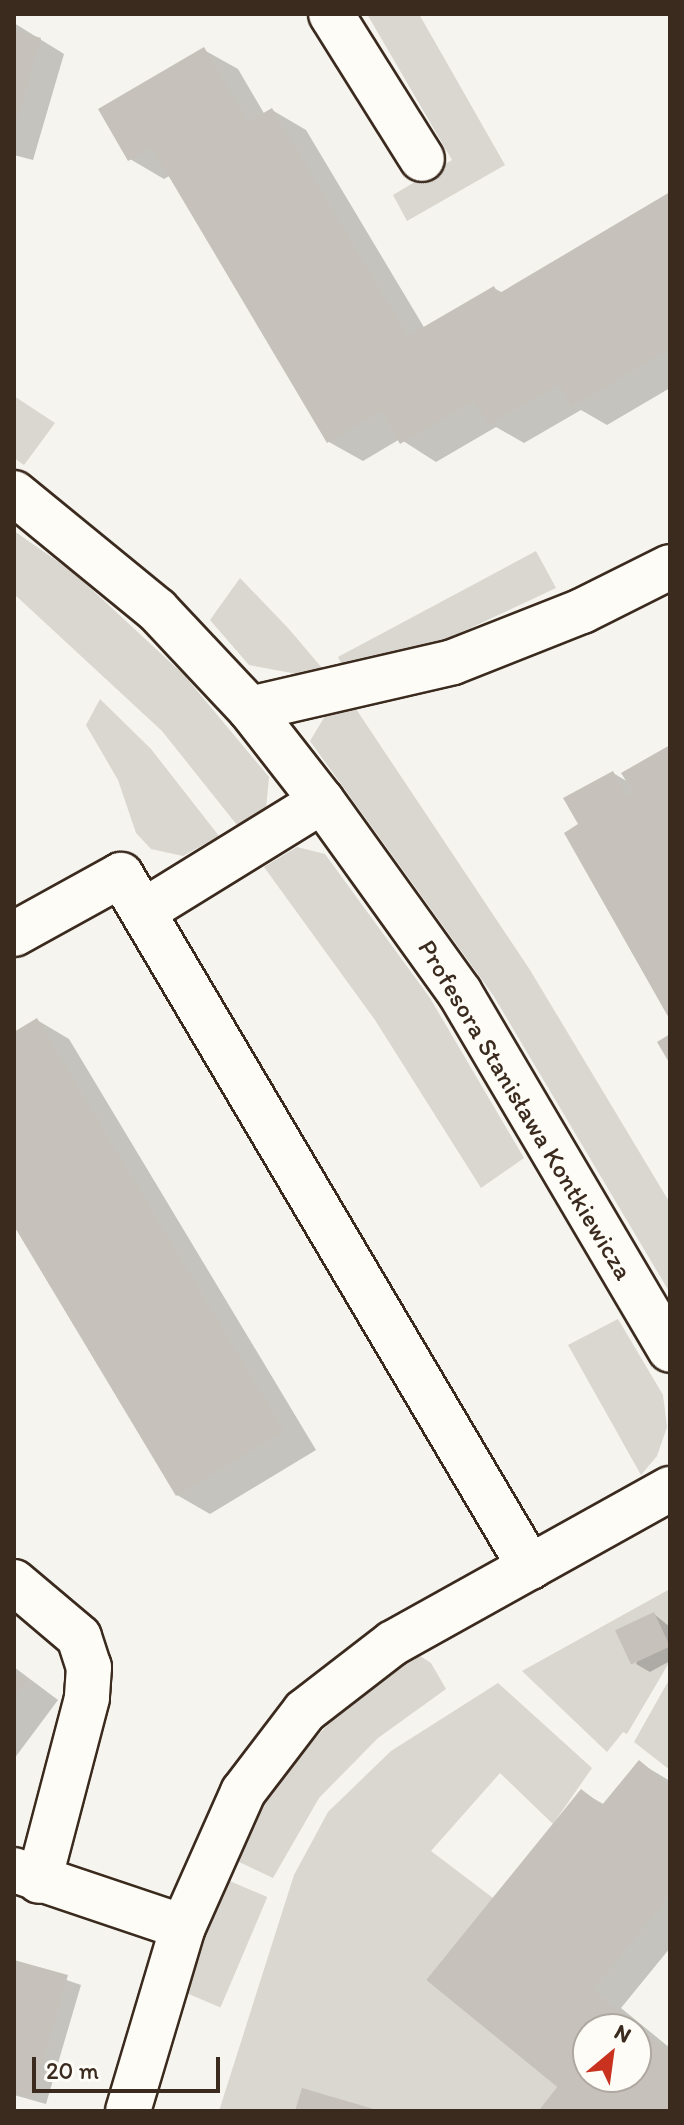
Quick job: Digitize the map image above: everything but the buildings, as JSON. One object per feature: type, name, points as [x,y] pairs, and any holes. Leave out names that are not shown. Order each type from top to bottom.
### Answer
[{"type":"street","points":[[331,14],[422,159]]},
{"type":"street","name":"Profesora Stanisława Kontkiewicza","points":[[14,493],[157,610],[250,709],[322,801],[460,993],[670,1350]]},
{"type":"street","points":[[250,709],[453,662],[582,611],[670,567]]},
{"type":"street","points":[[144,911],[322,801]]},
{"type":"street","points":[[14,934],[121,875],[530,1567]]},
{"type":"street","points":[[128,2111],[183,1927],[243,1792],[305,1711],[393,1643],[670,1489]]},
{"type":"street","points":[[14,1582],[79,1637],[89,1667],[87,1698],[26,1876],[183,1927]]},
{"type":"shaded area","points":[[367,14],[419,14],[505,165],[407,221],[393,195],[452,160]]},
{"type":"shaded area","points":[[14,396],[55,423],[24,465],[14,458]]},
{"type":"shaded area","points":[[14,531],[73,572],[184,675],[269,777],[266,809],[237,825],[162,731],[14,594]]},
{"type":"shaded area","points":[[536,551],[556,588],[449,638],[342,665],[338,657]]},
{"type":"shaded area","points":[[240,578],[322,668],[297,674],[249,665],[210,620]]},
{"type":"shaded area","points":[[100,699],[151,749],[219,836],[183,856],[151,849],[136,833],[118,780],[86,725]]},
{"type":"shaded area","points":[[354,706],[530,970],[670,1203],[670,1293],[493,995],[310,741],[328,711]]},
{"type":"shaded area","points":[[297,847],[325,854],[430,998],[524,1158],[481,1188],[375,1020],[264,867]]},
{"type":"shaded area","points":[[618,1319],[663,1395],[667,1427],[657,1456],[641,1475],[568,1345]]},
{"type":"shaded area","points":[[668,1590],[670,1661],[627,1734],[623,1732],[607,1752],[522,1671]]},
{"type":"shaded area","points":[[417,1654],[431,1663],[446,1689],[378,1738],[319,1798],[273,1878],[235,1860],[274,1784],[332,1720]]},
{"type":"shaded area","points":[[670,1678],[670,1770],[634,1742]]},
{"type":"shaded area","points":[[498,1683],[592,1768],[553,1824],[500,1773],[431,1851],[493,1898],[426,1980],[557,2087],[538,2111],[219,2111],[294,1875],[328,1812],[391,1751]]},
{"type":"shaded area","points":[[225,1879],[267,1897],[220,2007],[178,1989]]}]
